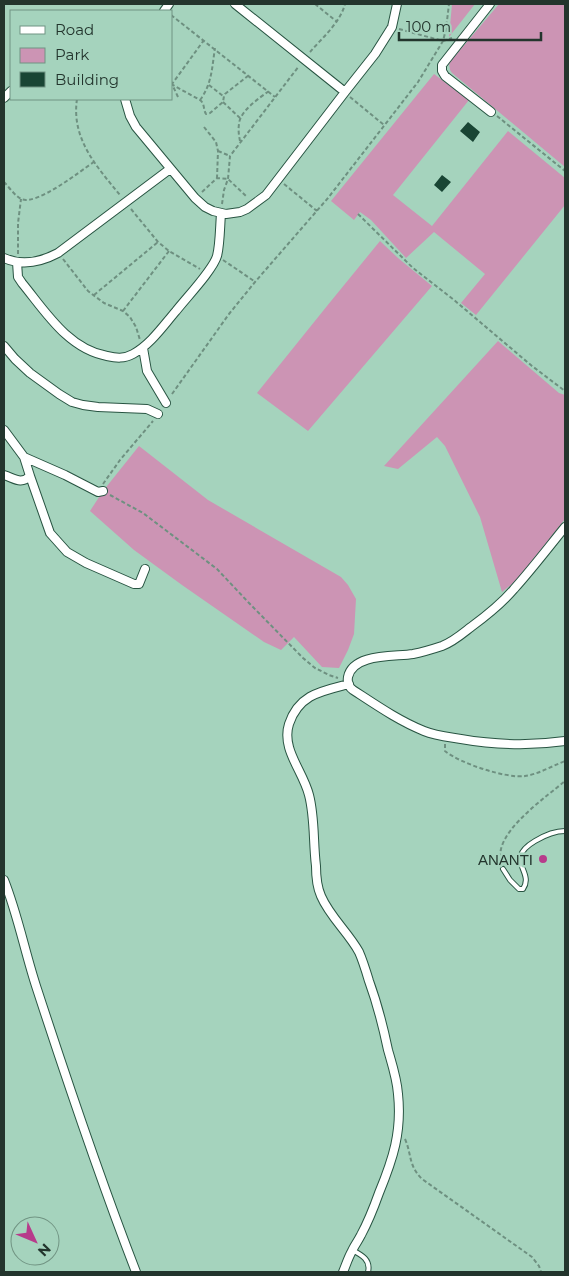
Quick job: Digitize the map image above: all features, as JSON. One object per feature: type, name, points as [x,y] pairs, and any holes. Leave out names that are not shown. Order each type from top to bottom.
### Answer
[{"type":"street","points":[[235,4],[345,92]]},
{"type":"street","points":[[125,100],[133,121],[195,198],[208,209],[221,214],[247,210],[266,195],[375,54],[392,27],[397,4]]},
{"type":"street","points":[[490,4],[442,65],[442,71],[445,76],[491,112]]},
{"type":"street","points":[[4,258],[17,262],[36,262],[58,253],[170,169]]},
{"type":"street","points":[[17,262],[18,277],[62,331],[91,352],[114,358],[123,358],[143,348],[154,338],[207,273],[217,256],[221,214]]},
{"type":"street","points":[[4,346],[30,373],[72,402],[98,407],[147,409],[158,414]]},
{"type":"street","points":[[143,348],[146,371],[166,403]]},
{"type":"street","points":[[4,430],[24,457],[50,533],[67,552],[86,563],[134,584],[139,584],[145,569]]},
{"type":"street","points":[[24,457],[100,491]]},
{"type":"street","points":[[4,475],[18,481],[26,480],[30,476]]},
{"type":"street","points":[[565,527],[513,590],[490,612],[461,635],[444,645],[425,651],[367,659],[354,667],[348,682],[353,690],[423,731],[447,737],[497,744],[534,744],[565,741]]},
{"type":"street","points":[[343,1272],[352,1250],[361,1236],[392,1161],[399,1129],[398,1093],[379,1010],[367,972],[359,952],[330,914],[320,894],[309,794],[304,778],[289,750],[287,735],[294,713],[306,698],[348,682]]},
{"type":"street","points":[[4,880],[27,960],[76,1107],[136,1272]]},
{"type":"lane","points":[[503,869],[514,885],[523,889],[526,883],[521,860],[522,850],[546,835],[565,831]]},
{"type":"lane","points":[[352,1250],[366,1258],[369,1267],[368,1272]]},
{"type":"path","points":[[315,4],[336,22]]},
{"type":"path","points":[[221,214],[224,190],[228,180],[230,156],[275,96],[336,22],[344,4]]},
{"type":"path","points":[[166,403],[230,314],[317,211],[418,82],[443,41],[449,4]]},
{"type":"path","points":[[172,15],[275,96]]},
{"type":"path","points":[[392,27],[443,41]]},
{"type":"path","points":[[172,84],[204,40]]},
{"type":"path","points":[[200,100],[209,85],[215,48]]},
{"type":"path","points":[[172,84],[200,100],[203,103],[206,114],[223,102],[224,96],[249,76]]},
{"type":"path","points":[[172,84],[178,97]]},
{"type":"path","points":[[209,85],[224,96]]},
{"type":"path","points":[[240,141],[238,126],[240,118],[256,100],[269,91]]},
{"type":"path","points":[[345,92],[384,125]]},
{"type":"path","points":[[223,102],[240,118]]},
{"type":"path","points":[[491,112],[565,171]]},
{"type":"path","points":[[195,198],[216,178],[218,151],[216,142],[204,127]]},
{"type":"path","points":[[218,151],[230,156]]},
{"type":"path","points":[[4,182],[21,199],[27,200],[46,194],[94,162]]},
{"type":"path","points":[[216,178],[228,180],[255,204]]},
{"type":"path","points":[[278,180],[317,211]]},
{"type":"path","points":[[17,262],[21,199]]},
{"type":"path","points":[[358,214],[413,268],[565,391]]},
{"type":"path","points":[[94,296],[158,242]]},
{"type":"path","points":[[123,311],[168,251]]},
{"type":"path","points":[[58,253],[88,291],[104,303],[123,311],[130,317],[136,327],[143,348]]},
{"type":"path","points":[[217,256],[256,282]]},
{"type":"path","points":[[158,414],[120,460],[100,491],[143,513],[217,568],[248,604],[303,658],[315,668],[348,682]]},
{"type":"path","points":[[447,737],[445,751],[455,758],[515,777],[527,776],[565,761]]},
{"type":"path","points":[[503,869],[500,860],[501,849],[508,835],[529,812],[565,781]]},
{"type":"path","points":[[399,1129],[408,1146],[410,1162],[414,1171],[422,1179],[532,1258],[539,1266],[541,1272]]},
{"type":"green space","points":[[452,4],[475,4],[449,37]]},
{"type":"green space","points":[[499,4],[565,4],[565,167],[450,70],[449,63]]},
{"type":"green space","points":[[434,74],[469,100],[393,195],[432,226],[508,131],[565,178],[565,205],[476,315],[461,303],[485,274],[434,232],[406,258],[371,220],[360,212],[354,220],[331,201]]},
{"type":"green space","points":[[380,241],[432,286],[308,431],[257,393]]},
{"type":"green space","points":[[498,341],[559,393],[565,395],[565,519],[517,580],[502,592],[480,517],[445,446],[437,437],[398,469],[384,466]]},
{"type":"green space","points":[[139,446],[208,500],[341,577],[356,599],[354,634],[339,668],[322,667],[294,637],[281,650],[264,642],[134,550],[90,511],[103,491]]},
{"type":"building","points":[[468,122],[480,132],[473,142],[460,131]]},
{"type":"building","points":[[442,175],[451,182],[442,192],[434,185]]},
{"type":"place","name":"ΑΝΑΝΤΙ","points":[[543,859]]}]
